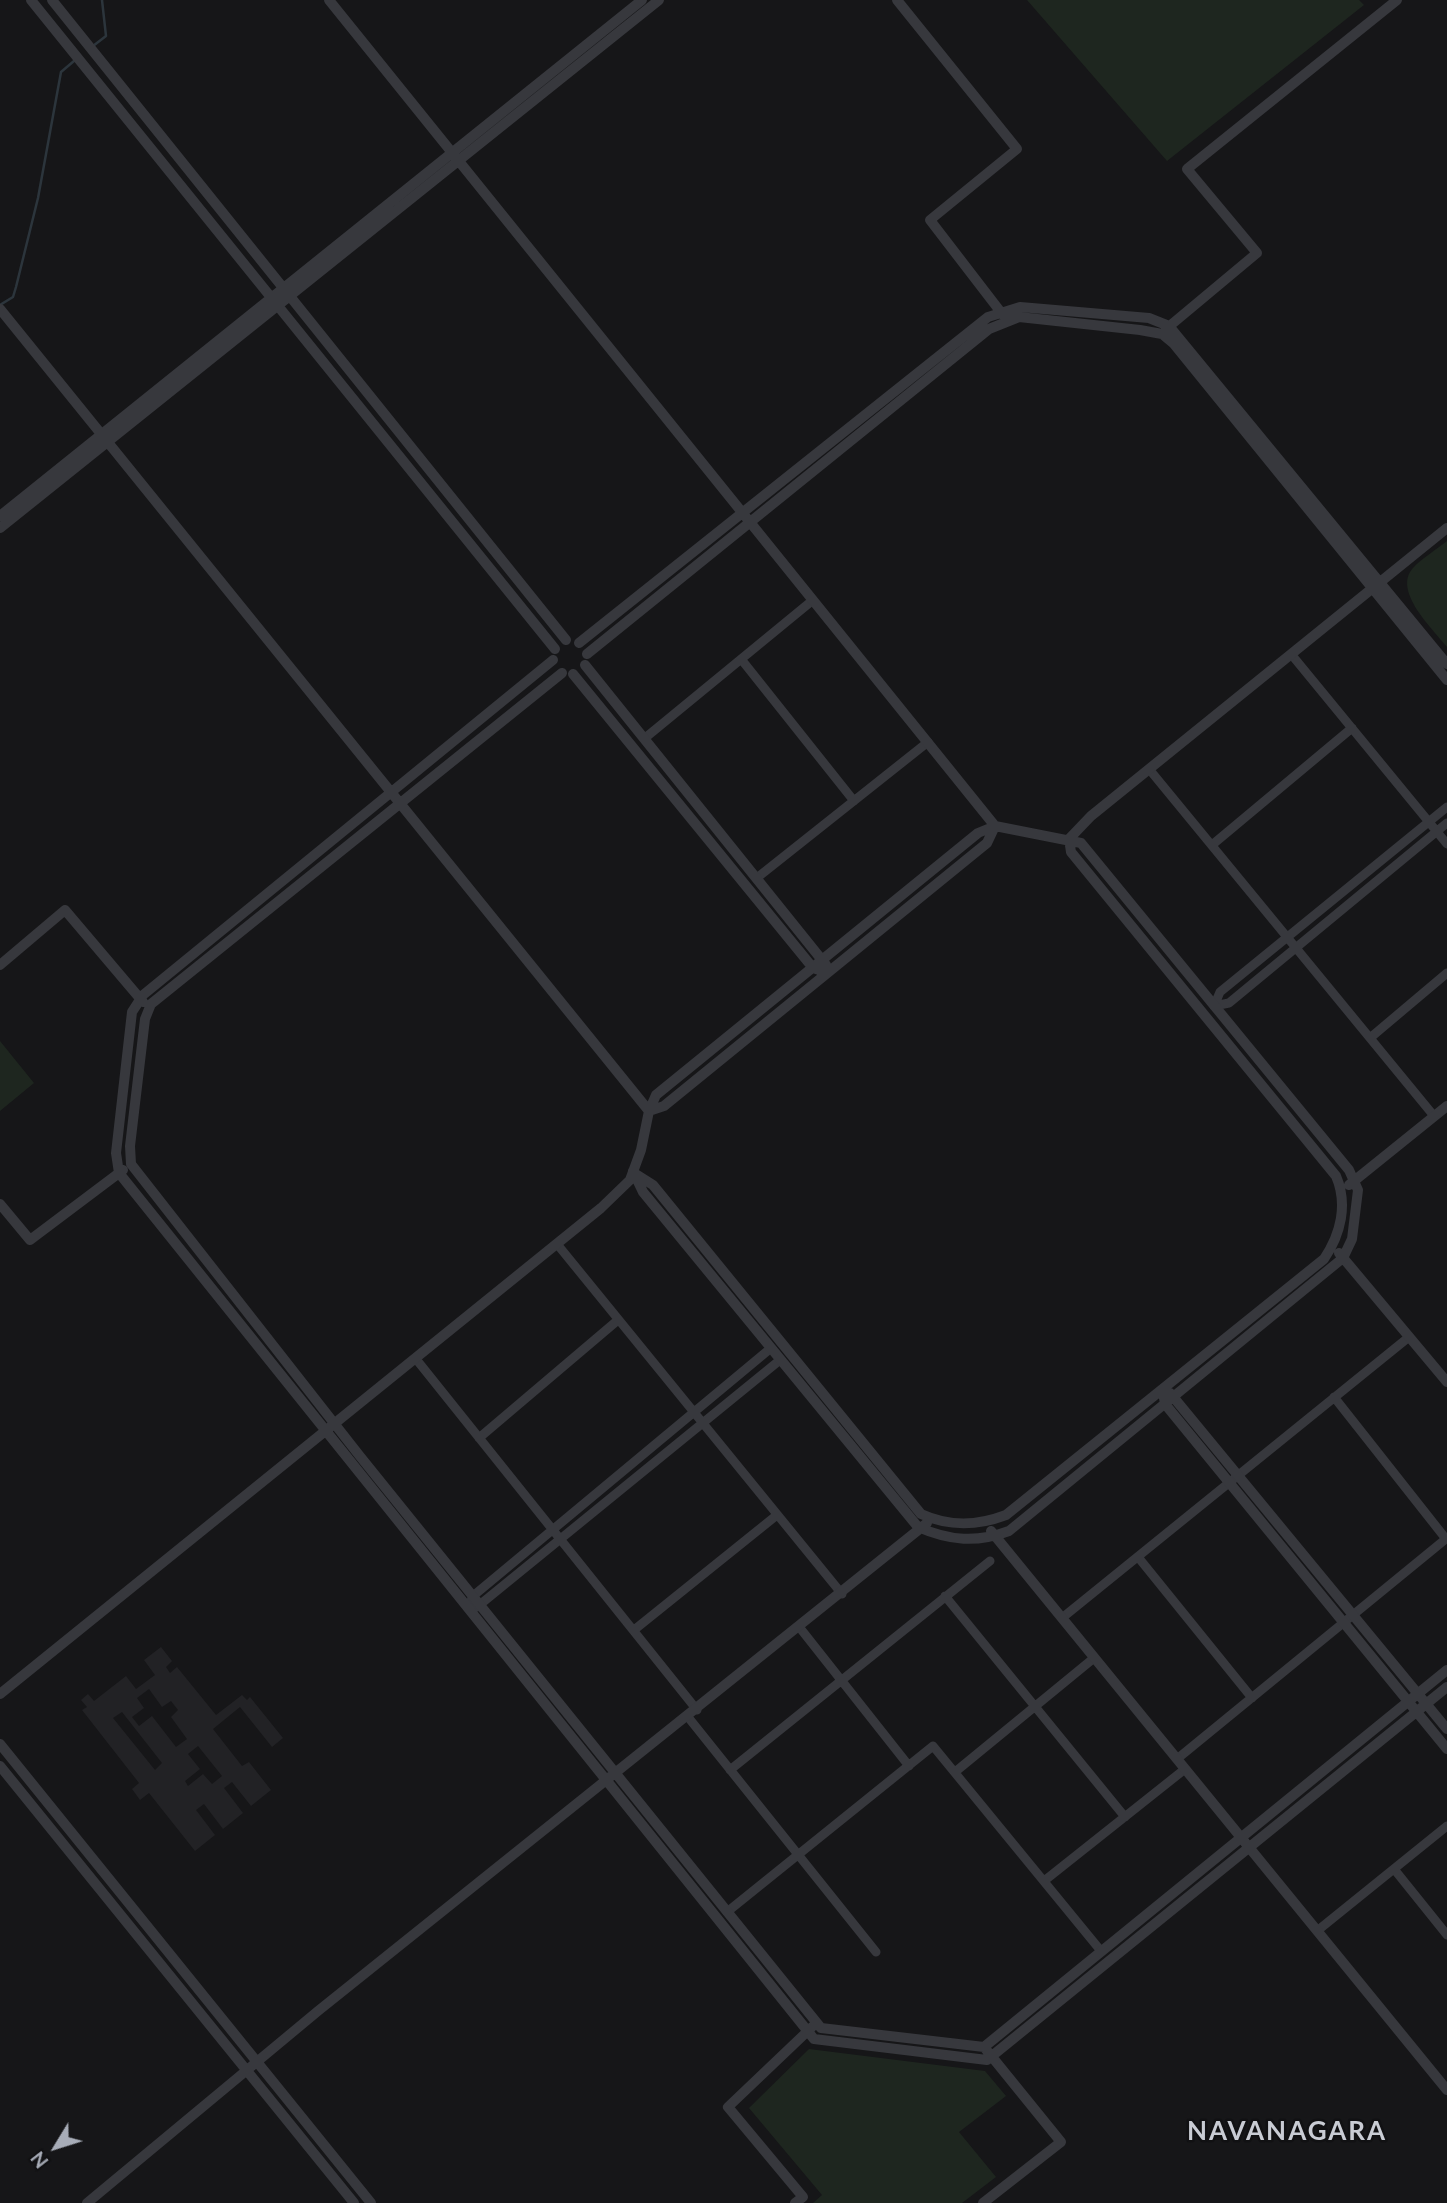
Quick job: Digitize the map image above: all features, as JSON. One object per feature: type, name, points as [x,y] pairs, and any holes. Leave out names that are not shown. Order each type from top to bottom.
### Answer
[{"type":"street","points":[[31,0],[568,673],[813,968],[828,972]]},
{"type":"street","points":[[52,0],[566,640],[579,643],[747,517]]},
{"type":"street","points":[[329,0],[995,826]]},
{"type":"street","points":[[0,516],[286,293],[455,157],[642,0]]},
{"type":"street","points":[[455,157],[659,0]]},
{"type":"street","points":[[897,0],[1017,149],[930,220],[1004,316]]},
{"type":"street","points":[[1166,330],[1257,253],[1187,169],[1397,0]]},
{"type":"street","points":[[812,2027],[131,1164],[130,1146],[145,1019],[151,1004],[400,803],[586,659],[747,517],[979,324],[1033,308],[1149,318],[1166,330],[1376,585],[1447,664]]},
{"type":"street","points":[[4,314],[649,1111]]},
{"type":"street","points":[[0,528],[103,437]]},
{"type":"street","points":[[1069,839],[1091,816],[1447,528]]},
{"type":"street","points":[[1376,585],[1447,681]]},
{"type":"street","points":[[645,738],[813,600]]},
{"type":"street","points":[[566,640],[554,655],[393,794],[140,999],[132,1012],[116,1153],[119,1173],[468,1608],[727,1912],[812,2027],[814,2039],[987,2060],[988,2051],[1101,1951],[1447,1670]]},
{"type":"street","points":[[579,643],[586,659],[645,738],[824,959],[828,972]]},
{"type":"street","points":[[1291,654],[1447,844]]},
{"type":"street","points":[[741,659],[854,801]]},
{"type":"street","points":[[1212,845],[1353,728]]},
{"type":"street","points":[[758,877],[928,743]]},
{"type":"street","points":[[1149,769],[1434,1116]]},
{"type":"street","points":[[1214,1006],[1220,992],[1447,807]]},
{"type":"street","points":[[1214,1006],[1229,1003],[1447,823]]},
{"type":"street","points":[[649,1111],[664,1106],[987,843],[995,826]]},
{"type":"street","points":[[0,1694],[601,1208],[629,1180],[641,1150],[649,1111],[656,1095],[978,833],[995,826],[1081,843],[1349,1170],[1358,1190],[1352,1240],[1343,1258],[1009,1531],[984,1541],[937,1535],[923,1529],[897,1502],[643,1192],[633,1171]]},
{"type":"street","points":[[633,1171],[653,1185],[921,1514],[940,1522],[985,1523],[1006,1516],[1162,1387],[1324,1259],[1333,1246],[1341,1211],[1342,1189],[1336,1176],[1071,852],[1069,839]]},
{"type":"street","points":[[0,965],[65,910],[149,1009]]},
{"type":"street","points":[[1370,1038],[1447,974]]},
{"type":"street","points":[[1342,1189],[1447,1106]]},
{"type":"street","points":[[0,1204],[30,1240],[131,1164]]},
{"type":"street","points":[[557,1244],[842,1594]]},
{"type":"street","points":[[1333,1246],[1447,1382]]},
{"type":"street","points":[[479,1438],[618,1320]]},
{"type":"street","points":[[1062,1618],[1409,1337]]},
{"type":"street","points":[[468,1608],[473,1597],[771,1348]]},
{"type":"street","points":[[416,1359],[698,1710]]},
{"type":"street","points":[[468,1608],[481,1606],[780,1360]]},
{"type":"street","points":[[1162,1387],[1175,1396],[1447,1730]]},
{"type":"street","points":[[1162,1387],[1165,1404],[1447,1749]]},
{"type":"street","points":[[1177,1759],[1447,1539],[1334,1397]]},
{"type":"street","points":[[634,1630],[777,1515]]},
{"type":"street","points":[[88,2203],[247,2070],[923,1529],[930,1518]]},
{"type":"street","points":[[985,1523],[1447,2091]]},
{"type":"street","points":[[1138,1557],[1252,1698]]},
{"type":"street","points":[[730,1770],[990,1561]]},
{"type":"street","points":[[945,1597],[1125,1818]]},
{"type":"street","points":[[800,1628],[909,1766]]},
{"type":"street","points":[[955,1772],[1094,1658]]},
{"type":"street","points":[[988,2051],[1250,1848],[1447,1687]]},
{"type":"street","points":[[688,1717],[876,1952]]},
{"type":"street","points":[[0,1744],[371,2203]]},
{"type":"street","points":[[727,1912],[933,1746],[1101,1951]]},
{"type":"street","points":[[0,1766],[354,2203]]},
{"type":"street","points":[[1044,1881],[1185,1769]]},
{"type":"street","points":[[1317,1931],[1447,1826]]},
{"type":"street","points":[[1394,1869],[1447,1935]]},
{"type":"street","points":[[795,2203],[803,2197],[729,2107],[812,2027]]},
{"type":"street","points":[[983,2203],[1061,2141],[988,2051]]},
{"type":"shaded area","points":[[1027,0],[1359,0],[1364,5],[1167,161]]},
{"type":"shaded area","points":[[1447,541],[1447,647],[1417,609],[1407,588],[1408,577],[1413,568]]},
{"type":"shaded area","points":[[0,1041],[34,1083],[0,1111]]},
{"type":"shaded area","points":[[161,1647],[172,1661],[166,1667],[170,1673],[177,1667],[216,1715],[242,1695],[247,1700],[250,1697],[283,1738],[272,1747],[240,1707],[213,1729],[242,1766],[249,1762],[271,1790],[251,1806],[232,1782],[224,1788],[243,1813],[223,1829],[204,1804],[196,1810],[215,1835],[195,1851],[149,1793],[140,1800],[132,1789],[139,1783],[82,1710],[87,1707],[81,1700],[88,1694],[94,1701],[126,1676],[136,1689],[155,1675],[144,1660]],"holes":[[[149,1689],[162,1707],[171,1701],[178,1710],[171,1717],[187,1739],[176,1747],[152,1716],[139,1726],[132,1717],[144,1708],[137,1698]],[[122,1712],[162,1763],[155,1770],[113,1718]],[[198,1746],[222,1776],[212,1784],[203,1774],[188,1786],[185,1781],[200,1769],[188,1754]]]},
{"type":"shaded area","points":[[809,2049],[985,2071],[1006,2096],[959,2132],[996,2177],[962,2203],[813,2203],[822,2195],[749,2108]]},
{"type":"waterway","points":[[93,46],[106,36],[102,0]]},
{"type":"waterway","points":[[0,305],[13,297],[38,198],[61,72],[74,61]]},
{"type":"district","name":"NAVANAGARA","points":[[1287,2132]]}]
